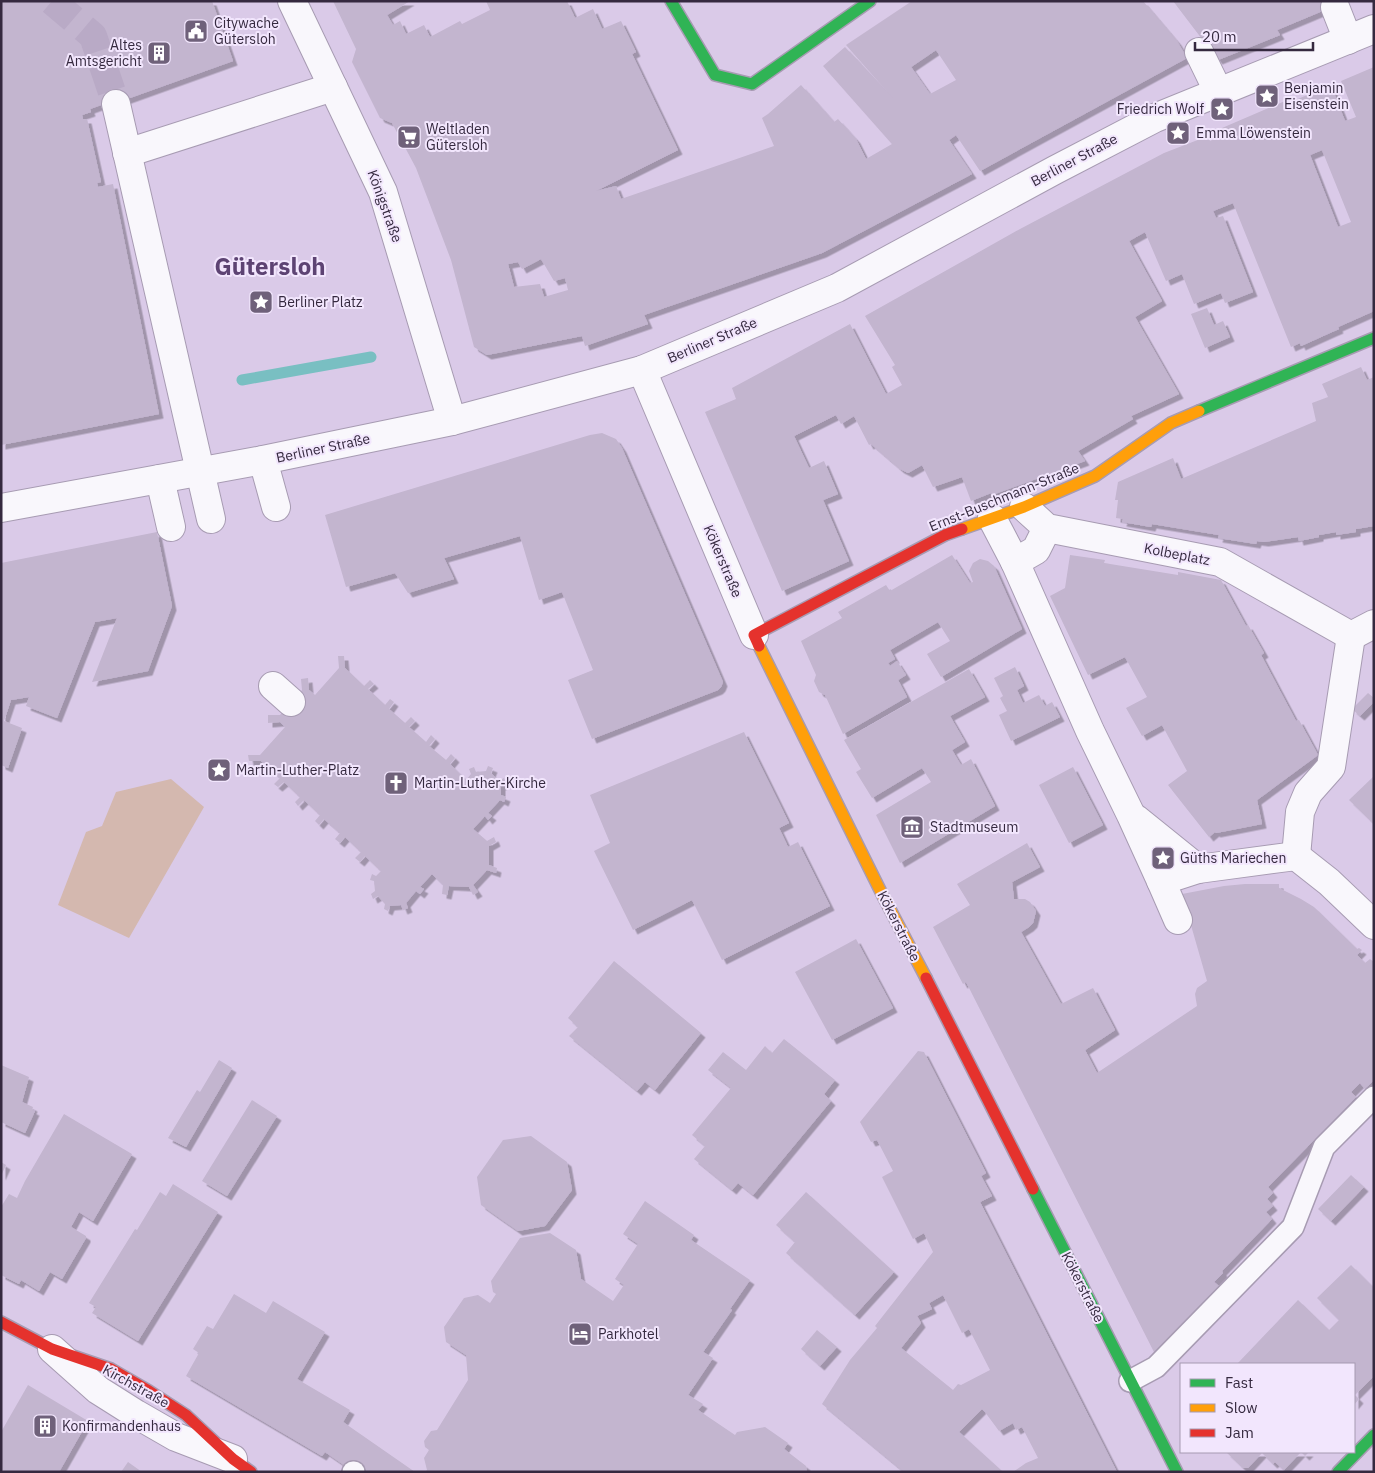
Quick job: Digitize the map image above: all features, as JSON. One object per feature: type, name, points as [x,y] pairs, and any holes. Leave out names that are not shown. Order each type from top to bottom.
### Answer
[{"type":"street","name":"Königstraße","points":[[292,1],[382,192],[452,421]]},
{"type":"street","points":[[671,1],[715,75],[752,84],[870,1]]},
{"type":"street","points":[[1335,7],[1348,40]]},
{"type":"street","name":"Berliner Straße","points":[[1,508],[264,460],[452,421],[642,370],[837,288],[1155,118],[1374,29]]},
{"type":"street","points":[[1198,52],[1218,93]]},
{"type":"street","points":[[127,153],[333,87]]},
{"type":"street","points":[[116,104],[211,519]]},
{"type":"street","name":"Ernst-Buschmann-Straße","points":[[754,635],[945,535],[1024,507],[1095,476],[1171,423],[1374,338]]},
{"type":"street","name":"Kökerstraße","points":[[642,370],[754,635],[882,894],[938,1000],[1177,1472]]},
{"type":"street","points":[[264,460],[276,508]]},
{"type":"street","points":[[160,479],[171,527]]},
{"type":"street","points":[[1015,562],[1036,550],[1047,528],[1024,507]]},
{"type":"street","points":[[992,518],[1015,562],[1081,735],[1131,815],[1178,920]]},
{"type":"street","name":"Kolbeplatz","points":[[1047,528],[1220,562],[1362,630],[1331,767],[1308,793],[1300,812],[1296,856]]},
{"type":"street","points":[[1131,815],[1198,869]]},
{"type":"street","points":[[1161,881],[1198,869],[1296,856],[1329,882],[1374,925]]},
{"type":"street","name":"Kirchstraße","points":[[1,1322],[52,1349],[98,1390],[136,1414],[176,1437],[242,1465]]},
{"type":"street","points":[[1338,1472],[1374,1435]]},
{"type":"lane","points":[[1130,1381],[1156,1368],[1293,1227],[1324,1147],[1374,1097]]},
{"type":"shaded area","points":[[171,779],[204,807],[129,938],[58,905],[86,832],[102,826],[116,792]]},
{"type":"building","points":[[1,1],[212,1],[233,61],[102,108],[101,105],[90,109],[91,112],[82,115],[83,119],[87,119],[101,182],[97,183],[98,187],[113,184],[159,414],[1,445]]},
{"type":"building","points":[[333,1],[410,1],[387,15],[393,25],[400,21],[406,34],[424,25],[430,37],[460,21],[462,24],[490,10],[486,1],[567,1],[575,18],[593,9],[602,29],[621,21],[636,52],[632,54],[678,150],[596,191],[616,186],[621,199],[774,146],[762,118],[801,85],[834,122],[838,119],[856,139],[866,159],[892,144],[823,66],[845,47],[893,98],[846,45],[912,1],[1143,1],[1177,41],[1187,58],[980,171],[956,135],[949,140],[972,174],[822,253],[644,315],[648,324],[585,346],[582,336],[487,355],[474,347],[451,260],[416,168],[392,123],[380,118],[352,62],[356,49]],"holes":[[[936,50],[956,80],[930,94],[911,67]],[[541,259],[554,281],[565,278],[568,290],[544,297],[540,284],[514,287],[508,264],[518,262],[522,269]]]},
{"type":"building","points":[[1173,1],[1329,1],[1332,7],[1277,30],[1280,35],[1218,60]]},
{"type":"building","points":[[1374,67],[1374,311],[1301,346],[1300,343],[1291,347],[1233,203],[1213,211],[1216,218],[1223,216],[1253,292],[1225,303],[1221,293],[1194,304],[1182,274],[1166,281],[1145,232],[1129,241],[1162,301],[1135,317],[1179,394],[1131,416],[1133,419],[1078,451],[1085,461],[971,501],[962,477],[933,487],[922,465],[908,473],[900,469],[871,444],[869,445],[854,416],[841,424],[836,415],[794,436],[809,468],[824,461],[838,494],[823,500],[849,561],[782,591],[705,412],[736,399],[732,388],[850,324],[886,394],[902,385],[892,367],[895,365],[865,316],[1020,229],[1164,153],[1208,136],[1210,141],[1223,136],[1222,128],[1285,101],[1286,104],[1331,85],[1345,121],[1356,117],[1341,81]],"holes":[[[1322,150],[1351,222],[1338,227],[1310,155]]]},
{"type":"building","points":[[1207,308],[1214,325],[1223,321],[1230,337],[1205,348],[1191,314]]},
{"type":"building","points":[[1361,367],[1367,380],[1374,377],[1374,526],[1356,529],[1356,532],[1336,535],[1336,532],[1299,541],[1298,537],[1264,542],[1257,541],[1256,544],[1218,538],[1219,535],[1152,524],[1151,527],[1122,522],[1123,519],[1116,518],[1118,500],[1115,500],[1118,482],[1173,458],[1181,479],[1316,421],[1312,403],[1328,397],[1322,384]]},
{"type":"building","points":[[602,433],[616,439],[622,448],[723,682],[718,690],[592,739],[568,680],[593,670],[562,592],[539,600],[520,536],[444,558],[454,579],[408,593],[395,573],[346,587],[325,515]]},
{"type":"building","points":[[157,532],[172,606],[148,671],[92,682],[117,618],[95,622],[57,718],[26,706],[29,697],[11,700],[4,721],[22,728],[8,768],[1,765],[1,563]]},
{"type":"building","points":[[952,555],[970,583],[973,582],[969,571],[973,563],[980,559],[988,561],[994,566],[1022,629],[941,677],[927,654],[950,641],[938,622],[890,650],[895,659],[888,663],[890,666],[897,661],[906,675],[898,680],[907,697],[843,734],[825,695],[819,692],[814,681],[816,675],[801,641],[842,618],[838,612],[886,585],[890,591]]},
{"type":"building","points":[[1070,555],[1105,560],[1104,563],[1178,575],[1178,572],[1221,580],[1246,626],[1248,625],[1264,653],[1261,655],[1296,721],[1299,720],[1318,755],[1257,800],[1262,824],[1215,832],[1209,837],[1168,785],[1187,771],[1162,725],[1142,736],[1126,708],[1147,697],[1125,657],[1088,675],[1050,596],[1065,588]]},
{"type":"building","name":"Martin-Luther-Kirche","points":[[338,656],[344,656],[345,668],[364,686],[370,680],[374,684],[368,689],[385,705],[390,699],[394,702],[389,709],[405,723],[411,717],[415,721],[409,727],[426,742],[431,735],[435,739],[429,746],[446,760],[451,754],[455,758],[450,764],[466,780],[471,774],[469,769],[474,767],[476,772],[486,771],[488,766],[493,768],[491,773],[499,781],[504,778],[506,783],[501,786],[501,795],[506,797],[504,802],[500,800],[488,813],[492,816],[488,820],[485,816],[473,829],[487,841],[494,837],[496,842],[489,846],[489,865],[497,868],[496,873],[487,870],[473,885],[478,892],[473,895],[469,887],[449,886],[447,895],[442,894],[443,885],[432,874],[420,887],[424,889],[420,894],[416,891],[406,903],[408,908],[403,910],[401,905],[390,906],[388,911],[384,909],[385,904],[378,896],[373,899],[371,894],[375,891],[374,881],[370,880],[372,874],[376,876],[381,871],[365,856],[360,862],[355,858],[361,852],[345,837],[340,843],[335,839],[340,833],[324,819],[319,825],[315,821],[320,815],[304,800],[298,806],[295,802],[300,797],[284,782],[278,787],[274,784],[280,778],[261,761],[249,761],[248,755],[260,755],[285,727],[280,722],[268,723],[268,715],[280,715],[302,690],[301,679],[308,678],[309,690],[315,695],[339,668]]},
{"type":"building","points":[[1015,667],[1024,686],[1017,690],[1023,703],[1039,695],[1045,706],[1052,702],[1060,717],[1011,741],[999,715],[1007,711],[1000,698],[1003,696],[994,678]]},
{"type":"building","points":[[969,669],[985,697],[950,716],[965,742],[952,750],[961,765],[971,759],[995,806],[900,863],[876,815],[931,782],[922,768],[872,798],[856,772],[861,769],[844,740]]},
{"type":"building","points":[[1368,693],[1374,698],[1374,702],[1360,716],[1352,709]]},
{"type":"building","points":[[744,732],[789,823],[779,828],[788,847],[798,842],[830,906],[722,960],[692,900],[633,930],[594,851],[610,843],[590,795]]},
{"type":"building","points":[[1073,767],[1103,825],[1069,843],[1039,785]]},
{"type":"building","points":[[1374,776],[1374,824],[1349,800]]},
{"type":"building","points":[[1027,843],[1040,867],[1012,882],[1014,899],[1025,899],[1030,902],[1036,911],[1033,923],[1021,932],[1061,1004],[1093,988],[1115,1030],[1085,1050],[1097,1073],[1197,1006],[1195,994],[1197,988],[1207,981],[1182,894],[1224,886],[1279,884],[1279,888],[1314,907],[1357,949],[1362,950],[1357,955],[1365,963],[1370,959],[1374,962],[1374,1080],[1365,1089],[1360,1083],[1351,1092],[1356,1097],[1268,1187],[1273,1193],[1267,1199],[1273,1206],[1266,1212],[1272,1219],[1222,1271],[1223,1273],[1214,1282],[1220,1287],[1155,1354],[966,982],[963,984],[933,927],[970,905],[957,884]]},
{"type":"building","points":[[856,939],[893,1008],[832,1040],[795,972]]},
{"type":"building","points":[[614,961],[701,1033],[655,1090],[645,1082],[637,1091],[569,1036],[578,1027],[568,1018]]},
{"type":"building","points":[[784,1039],[835,1080],[824,1094],[831,1101],[753,1195],[738,1183],[732,1190],[694,1159],[705,1146],[692,1135],[731,1088],[708,1070],[723,1052],[746,1070],[765,1046],[772,1053]]},
{"type":"building","points":[[918,1051],[924,1052],[986,1173],[981,1176],[992,1196],[980,1202],[1117,1472],[1013,1472],[1026,1463],[1038,1458],[1022,1427],[1016,1430],[1013,1423],[999,1431],[982,1409],[959,1432],[1003,1472],[904,1472],[822,1404],[850,1360],[877,1328],[875,1326],[933,1252],[924,1233],[913,1239],[882,1177],[893,1171],[877,1140],[871,1142],[860,1122]],"holes":[[[943,1295],[962,1333],[969,1329],[990,1370],[961,1385],[958,1384],[953,1390],[901,1348],[921,1323],[917,1316],[932,1309],[929,1303]]]},
{"type":"building","points":[[219,1060],[232,1068],[186,1147],[168,1138],[197,1090],[200,1092]]},
{"type":"building","points":[[1,1065],[29,1077],[22,1102],[33,1107],[32,1110],[35,1111],[25,1133],[1,1122]]},
{"type":"building","points":[[252,1100],[277,1116],[227,1196],[202,1181]]},
{"type":"building","points":[[64,1114],[132,1154],[93,1221],[79,1212],[71,1227],[86,1236],[86,1238],[62,1279],[50,1272],[39,1291],[21,1280],[19,1284],[1,1275],[1,1207],[9,1194],[17,1198]]},
{"type":"building","points":[[531,1136],[567,1162],[572,1190],[545,1226],[518,1231],[481,1205],[477,1177],[503,1140]]},
{"type":"building","points":[[1,1162],[6,1165],[1,1176]]},
{"type":"building","points":[[1351,1175],[1364,1187],[1331,1221],[1318,1209]]},
{"type":"building","points":[[173,1184],[218,1212],[138,1341],[92,1313],[96,1307],[89,1303],[160,1192],[166,1196]]},
{"type":"building","points":[[806,1192],[894,1272],[855,1315],[786,1253],[795,1242],[776,1225]]},
{"type":"building","name":"Parkhotel","points":[[645,1201],[694,1235],[691,1240],[750,1280],[703,1352],[713,1358],[688,1395],[703,1404],[698,1410],[735,1435],[737,1432],[765,1427],[788,1443],[784,1449],[806,1466],[807,1472],[425,1472],[427,1470],[424,1458],[429,1450],[425,1447],[424,1441],[431,1431],[437,1430],[468,1380],[466,1355],[446,1342],[444,1327],[464,1298],[478,1295],[490,1303],[496,1294],[493,1292],[491,1281],[520,1238],[550,1233],[576,1250],[581,1279],[613,1301],[624,1285],[615,1279],[638,1244],[623,1234]]},
{"type":"building","points":[[1351,1265],[1374,1288],[1374,1376],[1355,1395],[1355,1363],[1238,1363],[1298,1300],[1329,1330],[1339,1320],[1317,1298]]},
{"type":"building","points":[[234,1294],[266,1313],[273,1301],[325,1332],[297,1379],[350,1410],[343,1422],[415,1472],[354,1472],[325,1452],[322,1456],[186,1376],[199,1353],[193,1349],[207,1326],[213,1329]]},
{"type":"building","points":[[817,1330],[837,1347],[820,1366],[801,1349]]},
{"type":"building","name":"Konfirmandenhaus","points":[[28,1385],[88,1421],[59,1472],[5,1472],[1,1469],[1,1432]]},
{"type":"building","points":[[1355,1395],[1359,1399],[1355,1404]]},
{"type":"building","points":[[1227,1453],[1262,1453],[1248,1468],[1243,1468]]},
{"type":"building","points":[[1262,1453],[1300,1453],[1284,1470],[1275,1462],[1273,1464]]},
{"type":"building","points":[[128,1462],[142,1472],[121,1472]]},
{"type":"waterway","points":[[242,380],[371,357]]},
{"type":"tunnel","points":[[52,1],[93,36],[116,104]]},
{"type":"traffic: fast","points":[[671,1],[715,75],[752,84],[870,1]]},
{"type":"traffic: fast","points":[[1199,411],[1374,338]]},
{"type":"traffic: fast","points":[[1033,1189],[1177,1472]]},
{"type":"traffic: fast","points":[[1338,1472],[1374,1435]]},
{"type":"traffic: slow","points":[[962,529],[1024,507],[1095,476],[1171,423],[1199,411]]},
{"type":"traffic: slow","points":[[759,646],[882,894],[926,978]]},
{"type":"traffic: jam","points":[[759,646],[754,635],[945,535],[962,529]]},
{"type":"traffic: jam","points":[[926,978],[1033,1189]]},
{"type":"traffic: jam","points":[[1,1322],[52,1349],[111,1369],[149,1391],[186,1415],[233,1459],[251,1472]]},
{"type":"place","name":"Citywache Gütersloh","points":[[196,31]]},
{"type":"place","name":"Altes Amtsgericht","points":[[159,53]]},
{"type":"place","name":"Benjamin Eisenstein","points":[[1267,96]]},
{"type":"place","name":"Friedrich Wolf","points":[[1222,109]]},
{"type":"place","name":"Emma Löwenstein","points":[[1178,133]]},
{"type":"place","name":"Weltladen Gütersloh","points":[[409,137]]},
{"type":"place","name":"Berliner Platz","points":[[261,302]]},
{"type":"place","name":"Martin-Luther-Platz","points":[[219,770]]},
{"type":"place","name":"Martin-Luther-Kirche","points":[[396,783]]},
{"type":"place","name":"Stadtmuseum","points":[[912,827]]},
{"type":"place","name":"Güths Mariechen","points":[[1163,858]]},
{"type":"place","name":"Parkhotel","points":[[580,1334]]},
{"type":"place","name":"Konfirmandenhaus","points":[[45,1426]]},
{"type":"district","name":"Gütersloh","points":[[270,266]]}]
